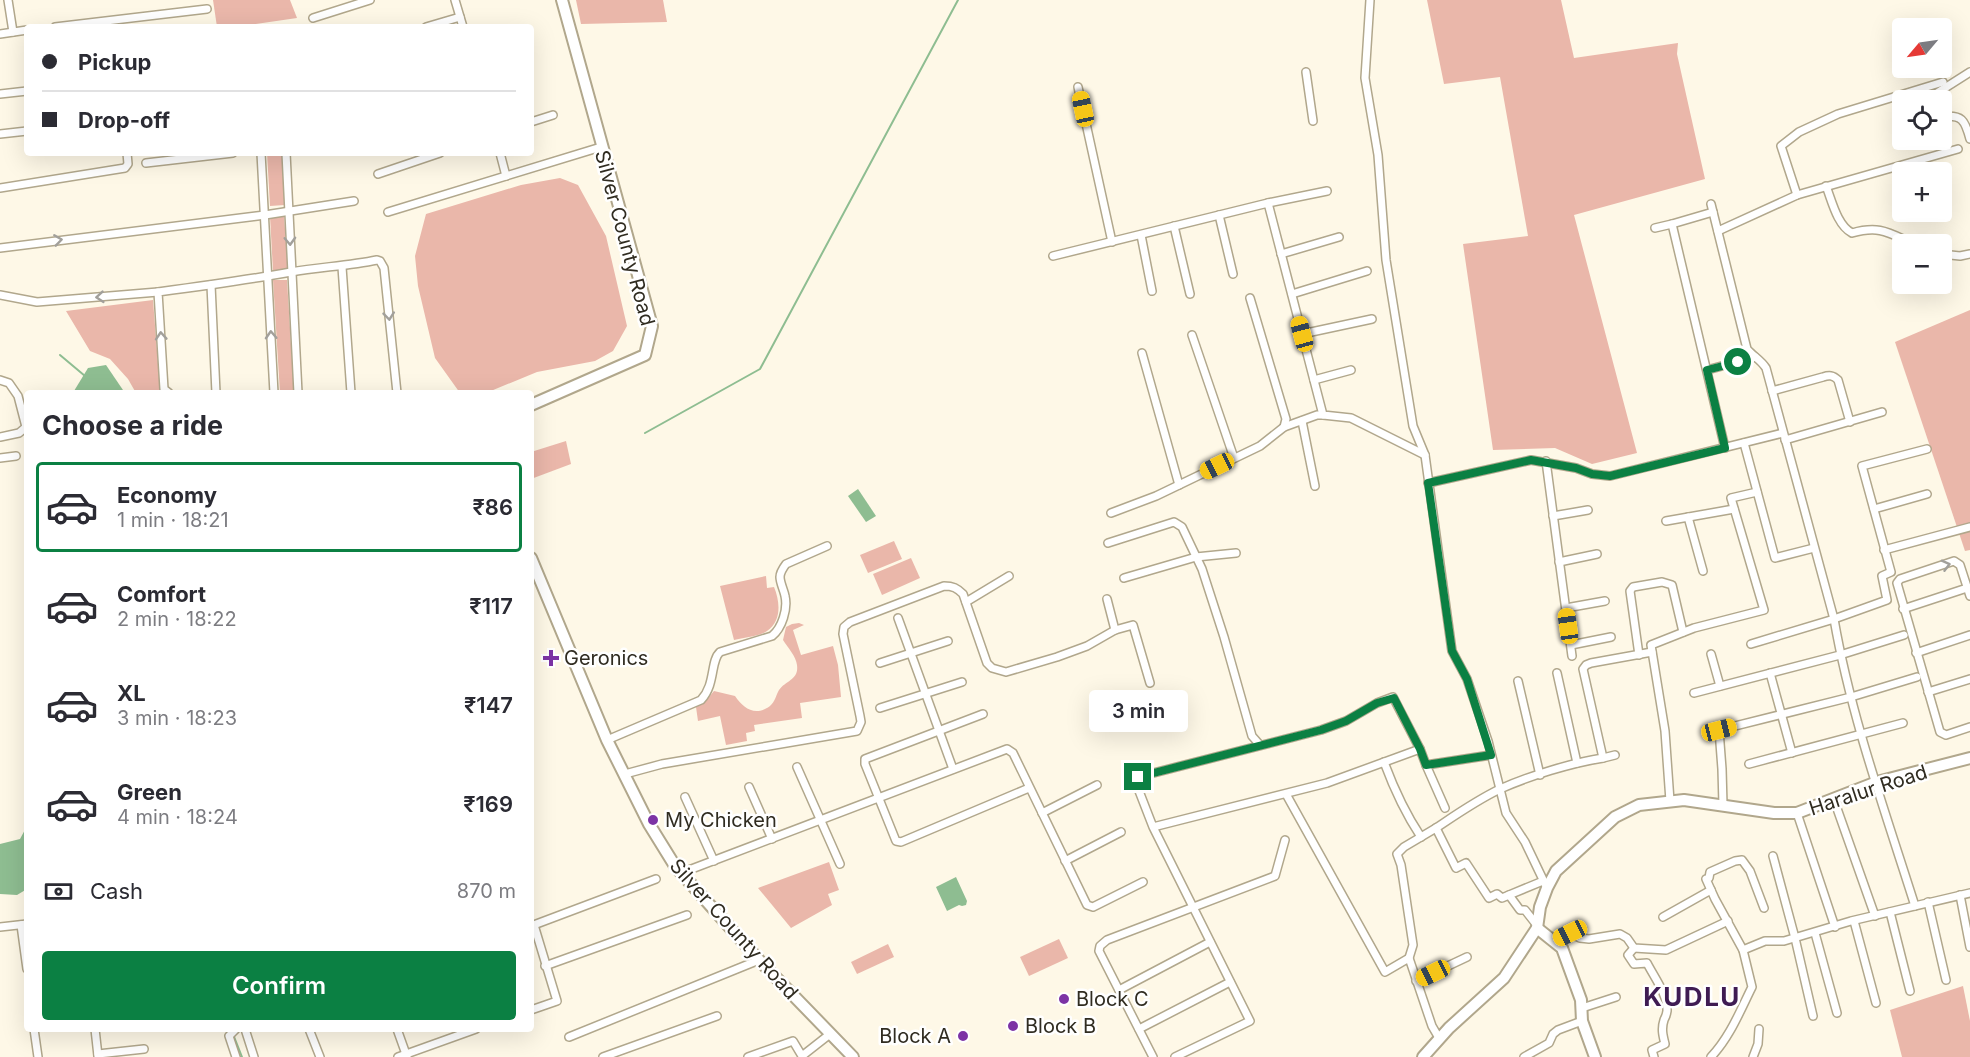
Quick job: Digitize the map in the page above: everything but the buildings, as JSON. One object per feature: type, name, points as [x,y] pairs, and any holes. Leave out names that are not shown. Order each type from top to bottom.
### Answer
[{"type":"street","points":[[8,0],[13,32]]},
{"type":"street","points":[[313,18],[370,0]]},
{"type":"street","points":[[455,0],[463,24]]},
{"type":"street","name":"Silver County Road","points":[[534,404],[645,355],[652,326],[562,0]]},
{"type":"street","points":[[1370,0],[1365,78],[1378,155],[1386,260],[1413,426],[1425,455],[1452,651],[1467,679],[1491,755],[1506,813],[1525,842],[1545,885],[1502,898],[1497,894],[1489,898],[1466,863],[1456,868],[1436,828]]},
{"type":"street","points":[[81,24],[207,9]]},
{"type":"street","points":[[435,24],[460,16]]},
{"type":"street","points":[[0,34],[24,30]]},
{"type":"street","points":[[1306,72],[1313,121]]},
{"type":"street","points":[[1942,90],[1970,72]]},
{"type":"street","points":[[1797,195],[1781,146],[1812,125],[1838,114],[1866,107],[1917,88],[1943,82]]},
{"type":"street","points":[[1078,87],[1112,242]]},
{"type":"street","points":[[0,94],[24,91]]},
{"type":"street","points":[[534,121],[553,115]]},
{"type":"street","points":[[1952,115],[1963,120],[1967,125],[1970,139]]},
{"type":"street","points":[[0,134],[24,131]]},
{"type":"street","points":[[388,212],[601,147]]},
{"type":"street","points":[[1718,231],[1797,195],[1958,149]]},
{"type":"street","points":[[0,188],[125,168],[128,164],[127,156]]},
{"type":"street","points":[[146,163],[207,156]]},
{"type":"street","points":[[261,156],[274,390]]},
{"type":"street","points":[[286,156],[298,390]]},
{"type":"street","points":[[378,174],[431,156]]},
{"type":"street","points":[[501,156],[506,176]]},
{"type":"street","points":[[1826,186],[1837,216],[1848,231],[1852,233],[1870,228],[1892,234]]},
{"type":"street","points":[[1053,256],[1268,203],[1327,191]]},
{"type":"street","points":[[0,248],[265,215],[354,201]]},
{"type":"street","points":[[1268,203],[1323,415]]},
{"type":"street","points":[[1711,204],[1747,349],[1761,360],[1766,368],[1834,619],[1840,655],[1861,734],[1915,906]]},
{"type":"street","points":[[1654,228],[1713,212]]},
{"type":"street","points":[[1219,215],[1233,274]]},
{"type":"street","points":[[1672,224],[1725,448]]},
{"type":"street","points":[[1174,226],[1190,294]]},
{"type":"street","points":[[1141,235],[1152,291]]},
{"type":"street","points":[[1281,254],[1339,237]]},
{"type":"street","points":[[1952,255],[1970,254]]},
{"type":"street","points":[[0,295],[37,302],[158,292],[291,272],[342,267],[377,260],[382,265],[397,390]]},
{"type":"street","points":[[342,267],[351,390]]},
{"type":"street","points":[[1292,294],[1367,272]]},
{"type":"street","points":[[211,285],[216,390]]},
{"type":"street","points":[[158,292],[165,390]]},
{"type":"street","points":[[1250,298],[1286,419],[1284,427]]},
{"type":"street","points":[[1302,334],[1372,319]]},
{"type":"street","points":[[1192,335],[1234,458]]},
{"type":"street","points":[[1142,353],[1179,485]]},
{"type":"street","points":[[1707,370],[1755,357]]},
{"type":"street","points":[[1314,380],[1351,370]]},
{"type":"street","points":[[1772,391],[1822,377],[1835,376],[1850,422]]},
{"type":"street","points":[[0,380],[9,383],[18,396],[24,419]]},
{"type":"street","points":[[1428,483],[1531,460],[1546,461],[1592,474],[1610,476],[1744,443],[1850,422],[1882,412]]},
{"type":"street","points":[[1111,513],[1156,496],[1260,446],[1284,427],[1317,415],[1351,418],[1425,455]]},
{"type":"street","points":[[1302,420],[1315,486]]},
{"type":"street","points":[[0,437],[19,433],[24,429]]},
{"type":"street","points":[[1744,443],[1775,558],[1814,548]]},
{"type":"street","points":[[1751,644],[1887,600],[1882,576],[1891,572],[1862,466],[1927,449]]},
{"type":"street","points":[[0,458],[16,456]]},
{"type":"street","points":[[1546,461],[1572,656]]},
{"type":"street","points":[[1670,801],[1665,731],[1651,645],[1683,632],[1764,610],[1731,498],[1757,492]]},
{"type":"street","points":[[1874,509],[1927,494]]},
{"type":"street","points":[[1666,521],[1734,509]]},
{"type":"street","points":[[1553,516],[1588,510]]},
{"type":"street","points":[[1688,517],[1703,572]]},
{"type":"street","points":[[1108,543],[1174,522],[1182,527],[1196,557],[1224,638],[1252,736],[1260,745]]},
{"type":"street","points":[[1884,550],[1970,527]]},
{"type":"street","points":[[608,740],[701,699],[711,684],[716,656],[720,652],[772,636],[777,632],[781,626],[786,599],[780,577],[782,568],[826,546]]},
{"type":"street","points":[[1124,578],[1196,557],[1236,553]]},
{"type":"street","points":[[1559,562],[1597,554]]},
{"type":"street","points":[[1970,596],[1960,565],[1954,561],[1900,579],[1897,586],[1942,734],[1970,728]]},
{"type":"street","name":"Silver County Road","points":[[534,565],[608,740],[649,824],[675,866],[759,960],[853,1057]]},
{"type":"street","points":[[966,602],[1009,576]]},
{"type":"street","points":[[1640,655],[1630,591],[1633,587],[1662,582],[1672,585],[1683,632]]},
{"type":"street","points":[[625,774],[662,764],[856,731],[861,722],[843,634],[846,624],[944,586],[958,589],[966,602],[987,663],[992,668],[1006,672],[1080,649],[1115,630],[1133,625],[1150,683]]},
{"type":"street","points":[[1903,609],[1967,588]]},
{"type":"street","points":[[1107,599],[1115,630]]},
{"type":"street","points":[[1566,608],[1605,601]]},
{"type":"street","points":[[898,618],[953,769]]},
{"type":"street","points":[[1694,693],[1840,655],[1904,635]]},
{"type":"street","points":[[1917,653],[1970,635]]},
{"type":"street","points":[[1571,645],[1611,637]]},
{"type":"street","points":[[880,663],[948,641]]},
{"type":"street","points":[[1603,758],[1583,669],[1591,663],[1652,652]]},
{"type":"street","points":[[1711,654],[1720,686]]},
{"type":"street","points":[[1557,673],[1577,763]]},
{"type":"street","points":[[1770,673],[1792,753]]},
{"type":"street","points":[[1723,805],[1719,730],[1851,697],[1917,677]]},
{"type":"street","points":[[1928,692],[1970,679]]},
{"type":"street","points":[[1518,681],[1540,776]]},
{"type":"street","points":[[880,708],[962,682]]},
{"type":"street","points":[[1175,1057],[1250,1021],[1154,828],[1134,778],[1338,724],[1377,703],[1394,698],[1446,807]]},
{"type":"street","points":[[983,714],[865,759],[864,762],[894,839],[898,843],[1029,788]]},
{"type":"street","points":[[1749,764],[1903,723]]},
{"type":"street","points":[[681,873],[1007,749],[1013,753],[1090,908],[1143,882]]},
{"type":"street","points":[[1154,828],[1327,783],[1420,749]]},
{"type":"street","points":[[1426,765],[1491,755]]},
{"type":"street","points":[[1439,1038],[1432,1026],[1409,958],[1413,945],[1397,854],[1404,847],[1500,789],[1577,763],[1615,755]]},
{"type":"street","name":"Haralur Road","points":[[1423,1057],[1439,1038],[1504,978],[1537,926],[1545,885],[1556,871],[1615,817],[1639,805],[1684,800],[1774,813],[1797,813],[1877,782],[1970,758]]},
{"type":"street","points":[[1384,762],[1396,795],[1408,819],[1421,837]]},
{"type":"street","points":[[797,767],[840,864]]},
{"type":"street","points":[[1042,813],[1097,785]]},
{"type":"street","points":[[749,787],[771,838]]},
{"type":"street","points":[[1286,794],[1384,972],[1409,958]]},
{"type":"street","points":[[685,797],[714,861]]},
{"type":"street","points":[[1834,800],[1875,916]]},
{"type":"street","points":[[1797,813],[1835,927]]},
{"type":"street","points":[[1065,861],[1122,832]]},
{"type":"street","points":[[1153,1057],[1099,951],[1100,946],[1107,940],[1275,876],[1285,840]]},
{"type":"street","points":[[1773,856],[1796,938],[1813,1017]]},
{"type":"street","points":[[1711,1057],[1720,1047],[1736,1020],[1752,987],[1743,950],[1706,879],[1709,878],[1710,872],[1742,860],[1750,870],[1764,908]]},
{"type":"street","points":[[534,925],[656,879]]},
{"type":"street","points":[[1663,917],[1711,890]]},
{"type":"street","points":[[1743,950],[1765,942],[1784,941],[1854,921],[1970,893]]},
{"type":"street","points":[[1509,895],[1520,910],[1525,910],[1537,926],[1562,948],[1581,1000],[1582,1021],[1595,1057]]},
{"type":"street","points":[[1960,896],[1970,947]]},
{"type":"street","points":[[1928,902],[1946,980]]},
{"type":"street","points":[[1890,912],[1910,991]]},
{"type":"street","points":[[544,966],[687,915]]},
{"type":"street","points":[[1634,948],[1666,950],[1728,921]]},
{"type":"street","points":[[1854,921],[1876,1003]]},
{"type":"street","points":[[0,927],[24,925]]},
{"type":"street","points":[[534,933],[557,1001],[534,1009]]},
{"type":"street","points":[[1553,941],[1570,933],[1589,939],[1620,934],[1627,938],[1634,948]]},
{"type":"street","points":[[1815,933],[1837,1013]]},
{"type":"street","points":[[1119,990],[1210,942]]},
{"type":"street","points":[[1634,948],[1628,955],[1634,964],[1647,963],[1661,990],[1666,1006],[1667,1014],[1662,1032],[1665,1044],[1652,1050],[1654,1057]]},
{"type":"street","points":[[1416,981],[1467,957]]},
{"type":"street","points":[[569,1037],[759,960]]},
{"type":"street","points":[[1139,1029],[1230,981]]},
{"type":"street","points":[[1582,1008],[1616,997]]},
{"type":"street","points":[[603,1057],[717,1016]]},
{"type":"street","points":[[1524,1057],[1549,1043],[1553,1034],[1558,1030],[1582,1021]]},
{"type":"street","points":[[1753,1057],[1758,1044],[1759,1029]]},
{"type":"street","points":[[34,1032],[38,1057]]},
{"type":"street","points":[[95,1032],[98,1055],[144,1049]]},
{"type":"street","points":[[232,1032],[229,1036],[236,1057]]},
{"type":"street","points":[[246,1032],[254,1057]]},
{"type":"street","points":[[310,1032],[320,1057]]},
{"type":"street","points":[[398,1032],[407,1056]]},
{"type":"street","points":[[398,1057],[407,1056],[462,1032]]},
{"type":"street","points":[[748,1057],[793,1041],[803,1057],[830,1034]]},
{"type":"shaded area","points":[[213,0],[290,0],[297,18],[256,24],[217,24]]},
{"type":"shaded area","points":[[576,0],[663,0],[667,22],[581,24]]},
{"type":"shaded area","points":[[1427,0],[1561,0],[1574,58],[1678,43],[1677,54],[1705,179],[1574,215],[1637,453],[1592,464],[1555,448],[1493,450],[1463,244],[1528,236],[1500,77],[1444,84]]},
{"type":"shaded area","points":[[267,156],[282,156],[285,205],[270,206]]},
{"type":"shaded area","points":[[560,178],[578,185],[606,236],[627,326],[613,351],[595,361],[537,372],[493,390],[458,390],[435,358],[418,286],[415,256],[426,214],[521,185]]},
{"type":"shaded area","points":[[284,215],[288,270],[273,271],[270,216]]},
{"type":"shaded area","points":[[273,280],[287,280],[294,390],[280,390]]},
{"type":"shaded area","points":[[153,300],[161,390],[134,390],[128,379],[110,359],[90,351],[66,311]]},
{"type":"shaded area","points":[[1970,310],[1970,550],[1965,551],[1895,342]]},
{"type":"shaded area","points":[[106,365],[123,390],[75,390],[88,368]]},
{"type":"shaded area","points":[[566,441],[571,464],[534,478],[534,451]]},
{"type":"shaded area","points":[[858,489],[876,516],[866,522],[848,496]]},
{"type":"shaded area","points":[[894,541],[902,559],[868,573],[860,555]]},
{"type":"shaded area","points":[[911,558],[920,578],[882,595],[873,574]]},
{"type":"shaded area","points":[[766,576],[767,588],[774,587],[778,598],[775,622],[763,633],[734,640],[720,586]]},
{"type":"shaded area","points":[[799,623],[804,625],[793,630],[801,655],[833,646],[838,665],[841,697],[800,703],[802,718],[754,725],[755,731],[746,733],[747,741],[726,745],[720,716],[698,721],[696,707],[704,703],[714,691],[735,696],[750,710],[759,711],[770,706],[779,690],[796,674],[795,658],[783,640],[786,627]]},
{"type":"shaded area","points":[[24,832],[24,891],[17,895],[0,894],[0,844],[20,839]]},
{"type":"shaded area","points":[[829,862],[839,890],[828,894],[832,905],[791,928],[758,888]]},
{"type":"shaded area","points":[[956,877],[967,901],[966,905],[959,905],[947,911],[936,887]]},
{"type":"shaded area","points":[[1059,939],[1068,958],[1029,976],[1020,957]]},
{"type":"shaded area","points":[[888,944],[894,957],[857,974],[851,962]]},
{"type":"shaded area","points":[[1963,986],[1970,1021],[1970,1057],[1902,1057],[1890,1010]]},
{"type":"waterway","points":[[645,433],[760,369],[958,0]]},
{"type":"waterway","points":[[60,355],[85,376]]},
{"type":"waterway","points":[[232,1032],[242,1057]]},
{"type":"place","name":"Geronics","points":[[551,658]]},
{"type":"place","name":"My Chicken","points":[[653,820]]},
{"type":"place","name":"Block C","points":[[1064,999]]},
{"type":"place","name":"Block B","points":[[1013,1026]]},
{"type":"place","name":"Block A","points":[[963,1036]]},
{"type":"district","name":"KUDLU","points":[[1692,996]]},
{"type":"route","points":[[1138,777],[1321,730],[1346,721],[1377,703],[1394,698],[1426,765],[1491,755],[1467,679],[1452,651],[1428,483],[1531,460],[1551,462],[1592,474],[1610,476],[1725,448],[1707,370],[1738,362]]}]
